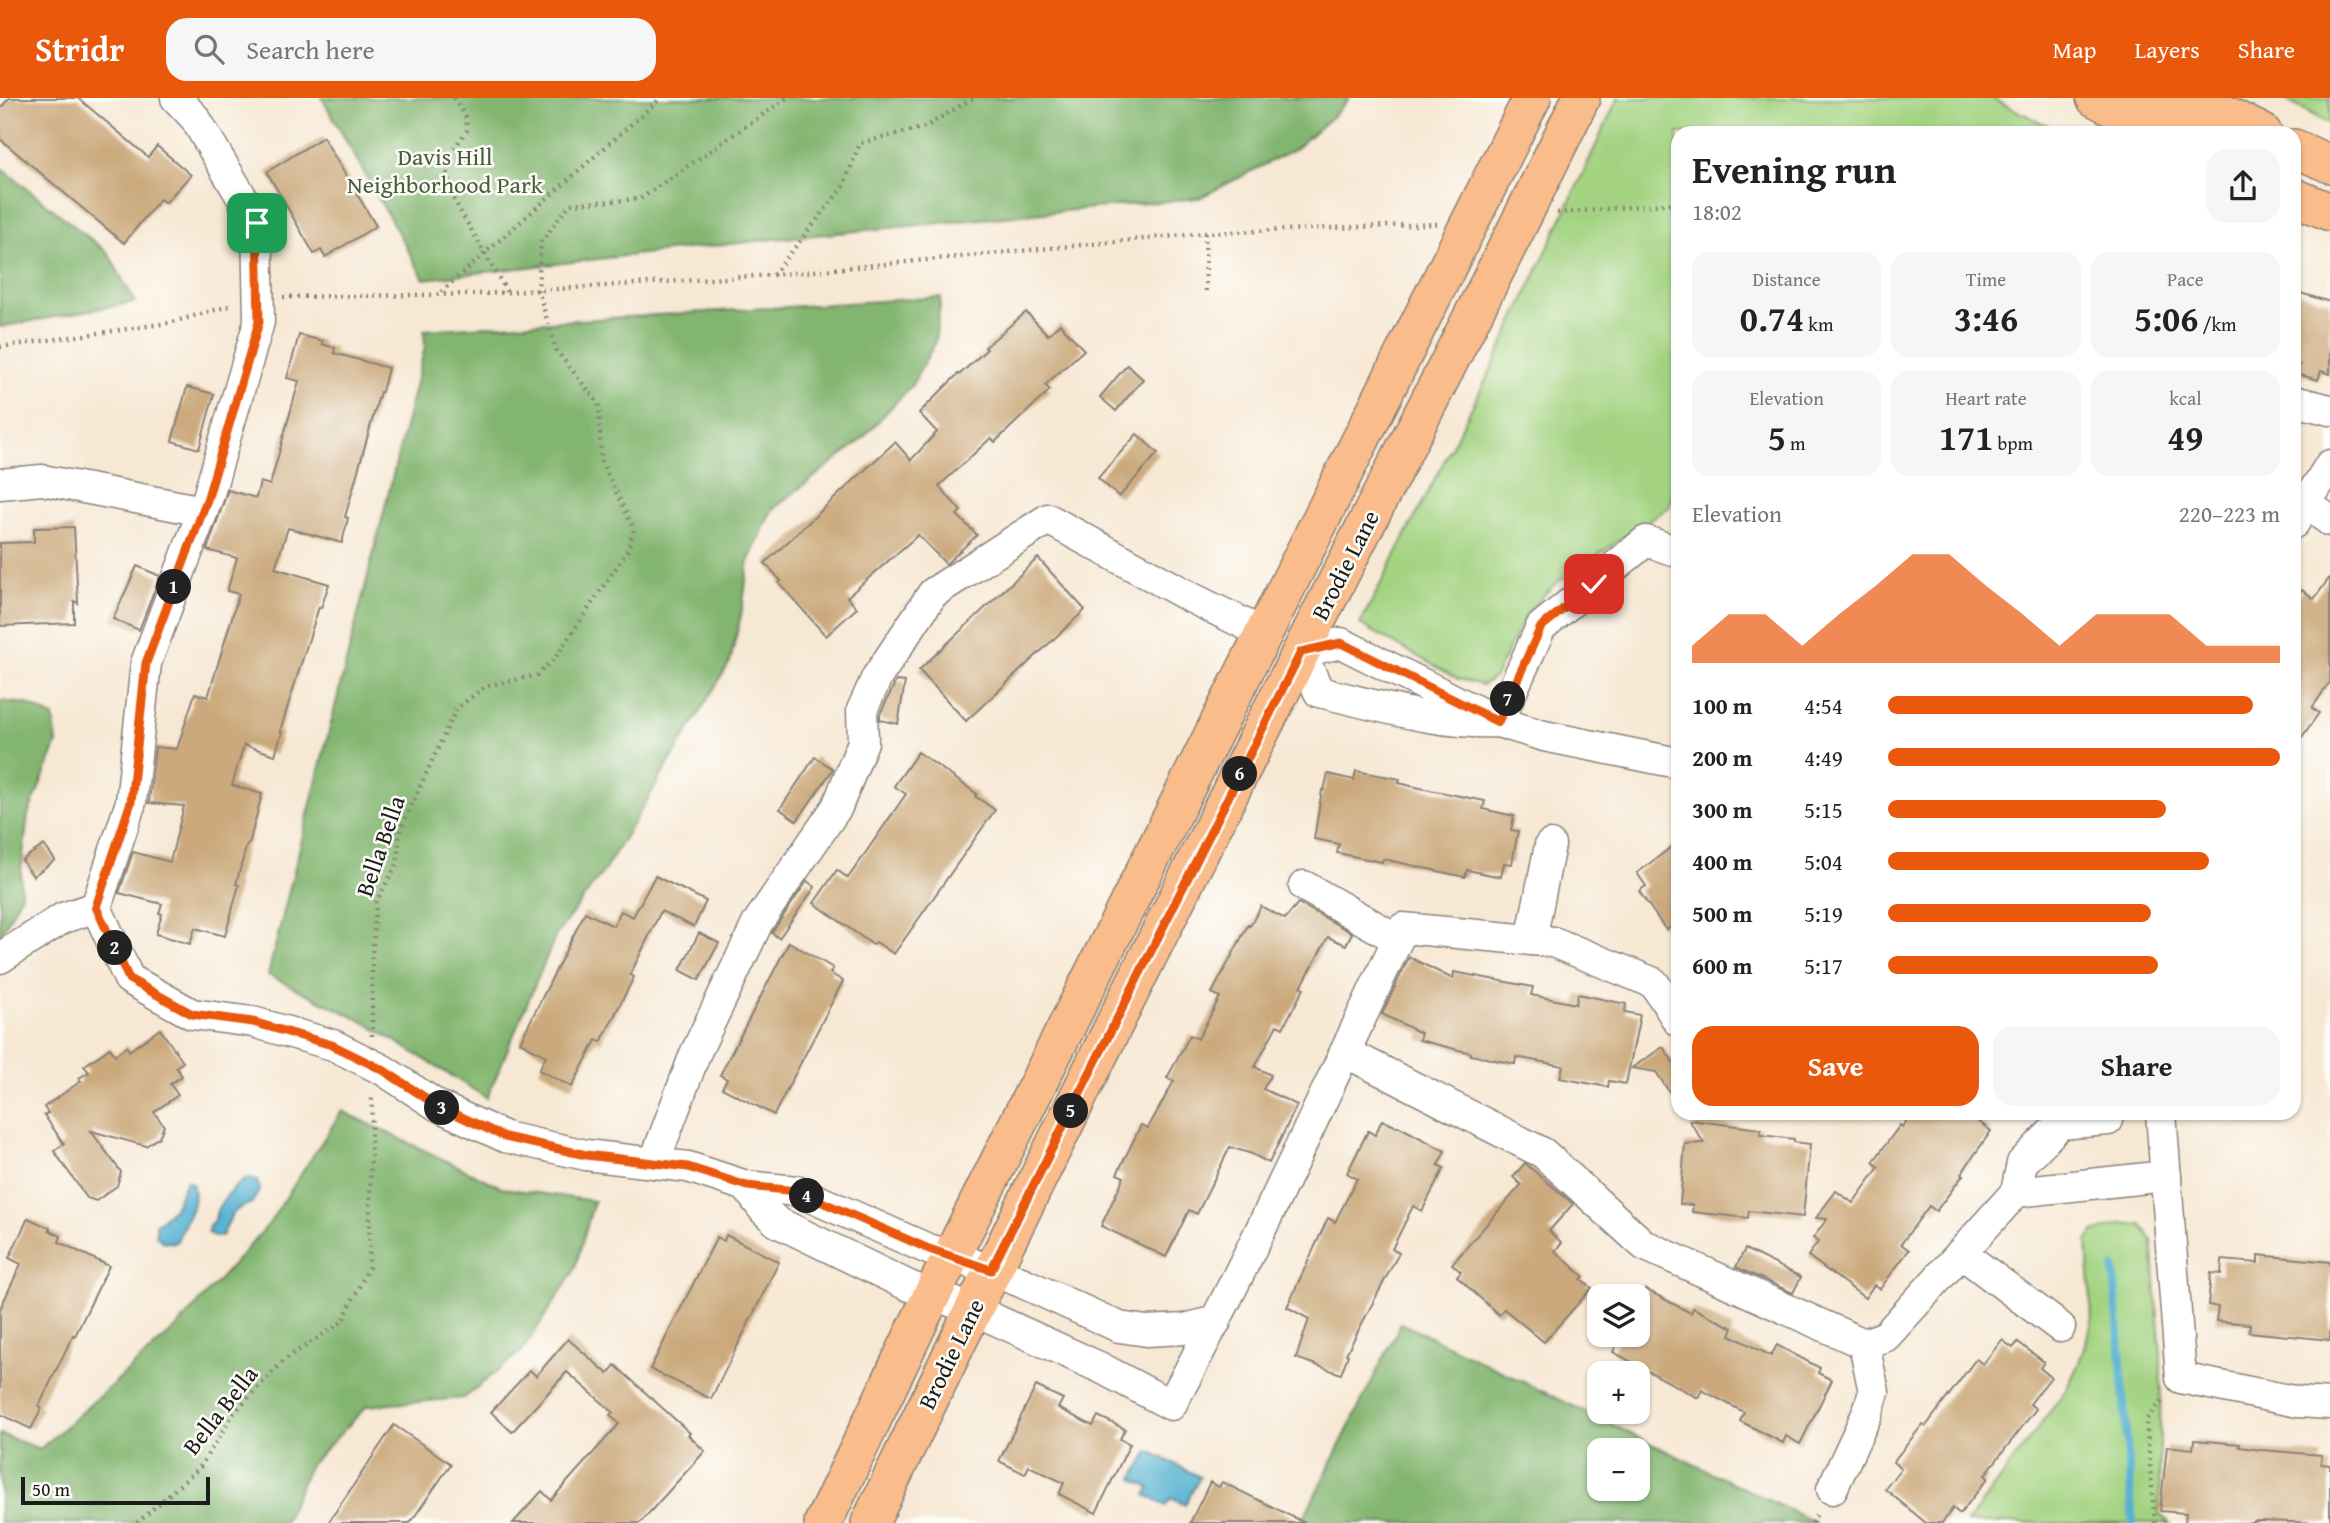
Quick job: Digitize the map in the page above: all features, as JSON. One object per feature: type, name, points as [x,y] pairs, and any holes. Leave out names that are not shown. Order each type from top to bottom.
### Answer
[{"type":"main road","name":"Brodie Lane","points":[[823,1523],[932,1295],[1532,98]]},
{"type":"main road","name":"Brodie Lane","points":[[870,1523],[991,1270],[1301,652],[1525,215],[1581,98]]},
{"type":"main road","points":[[2095,98],[2149,126]]},
{"type":"main road","points":[[2135,98],[2173,117],[2183,119],[2207,116],[2210,102],[2251,126]]},
{"type":"main road","points":[[2301,151],[2330,164]]},
{"type":"main road","points":[[2301,200],[2330,212]]},
{"type":"main road","points":[[1263,633],[1301,652]]},
{"type":"lane","points":[[176,98],[195,118],[257,223],[259,322],[203,511],[146,663],[131,802],[96,907],[129,979],[192,1014],[253,1022],[332,1045],[372,1065],[438,1106],[505,1137],[586,1155],[688,1167],[747,1186],[797,1191],[929,1249],[991,1270],[1119,1327],[1147,1331],[1184,1329],[1216,1321]]},
{"type":"lane","points":[[2301,403],[2330,410]]},
{"type":"lane","points":[[2310,516],[2330,465]]},
{"type":"lane","points":[[0,484],[42,480],[203,511]]},
{"type":"lane","points":[[654,1163],[695,1054],[758,922],[837,807],[863,741],[862,710],[877,677],[933,593],[1048,519],[1192,598],[1263,633]]},
{"type":"lane","points":[[1498,722],[1541,627],[1647,541],[1671,550]]},
{"type":"lane","points":[[1498,722],[1476,723],[1434,718],[1319,692],[1301,652],[1341,643],[1498,722],[1544,736],[1671,762]]},
{"type":"lane","points":[[1531,940],[1550,845]]},
{"type":"lane","points":[[1304,886],[1397,939]]},
{"type":"lane","points":[[0,958],[63,918],[96,907]]},
{"type":"lane","points":[[747,1186],[764,1210],[777,1222],[909,1286],[972,1309],[1101,1367],[1171,1405],[1283,1188],[1403,928],[1553,943],[1654,983],[1671,1010]]},
{"type":"lane","points":[[1345,1052],[1543,1153],[1644,1245],[1864,1344],[1886,1336],[2016,1192],[2022,1163],[2060,1124],[2098,1120]]},
{"type":"lane","points":[[2162,1120],[2180,1378],[2298,1402],[2330,1404]]},
{"type":"lane","points":[[2016,1192],[2166,1176]]},
{"type":"lane","points":[[1961,1253],[2060,1326]]},
{"type":"lane","points":[[1101,1367],[1119,1327]]},
{"type":"lane","points":[[1832,1489],[1867,1414],[1874,1392],[1864,1344]]},
{"type":"path","points":[[454,98],[466,118],[467,130],[446,160],[450,193],[507,292]]},
{"type":"path","points":[[439,293],[660,98]]},
{"type":"path","points":[[538,290],[541,242],[570,204],[640,199],[787,98]]},
{"type":"path","points":[[772,275],[843,187],[860,144],[925,127],[973,98]]},
{"type":"path","points":[[1546,214],[1671,204]]},
{"type":"path","points":[[0,347],[169,323],[258,298],[507,292],[772,275],[1205,233],[1445,224]]},
{"type":"path","points":[[1205,233],[1206,292]]},
{"type":"path","name":"Bella Bella","points":[[137,1523],[200,1467],[234,1413],[284,1360],[342,1322],[369,1267],[372,956],[376,902],[397,864],[400,830],[456,709],[486,686],[537,675],[555,658],[628,550],[634,529],[601,461],[599,404],[556,350],[538,290]]},
{"type":"path","points":[[2155,1523],[2146,1420],[2180,1378]]},
{"type":"green space","name":"Davis Hill Neighborhood Park","points":[[322,98],[1349,98],[1295,149],[1199,198],[774,239],[424,279]]},
{"type":"green space","points":[[1618,98],[1991,98],[2049,126],[1671,126],[1669,507],[1556,583],[1528,611],[1495,677],[1482,685],[1458,679],[1360,624],[1490,372]]},
{"type":"green space","points":[[2282,98],[2330,98],[2330,124]]},
{"type":"green space","points":[[0,167],[108,253],[135,302],[0,327]]},
{"type":"green space","points":[[941,297],[935,343],[912,385],[860,441],[772,510],[749,560],[742,610],[730,662],[606,868],[556,935],[487,1098],[364,1022],[268,975],[425,347],[424,330]]},
{"type":"green space","points":[[0,701],[27,704],[53,717],[57,743],[28,815],[21,895],[0,934]]},
{"type":"green space","points":[[342,1111],[503,1188],[594,1201],[574,1271],[523,1350],[464,1398],[367,1406],[309,1466],[284,1523],[0,1523],[0,1434],[40,1449],[177,1327],[268,1225]]},
{"type":"green space","points":[[2124,1223],[2141,1225],[2152,1240],[2161,1357],[2159,1514],[2170,1523],[1967,1523],[2066,1390],[2079,1363],[2092,1322],[2087,1241],[2094,1232]]},
{"type":"green space","points":[[1401,1323],[1587,1413],[1587,1424],[1611,1424],[1640,1438],[1587,1438],[1587,1501],[1650,1501],[1650,1443],[1816,1523],[1301,1523]]},
{"type":"water","points":[[249,1178],[257,1181],[260,1189],[252,1203],[232,1214],[222,1236],[213,1236],[208,1232],[209,1226],[219,1207],[235,1187]]},
{"type":"water","points":[[186,1181],[192,1183],[193,1189],[190,1212],[175,1243],[162,1241],[156,1235],[156,1225],[174,1208]]},
{"type":"water","points":[[1149,1451],[1200,1477],[1185,1505],[1171,1498],[1166,1506],[1146,1495],[1150,1488],[1133,1479]]},
{"type":"building","points":[[9,98],[78,98],[148,157],[157,146],[191,175],[165,203],[160,199],[124,243],[0,139],[0,109]]},
{"type":"building","points":[[323,137],[376,226],[325,257],[321,250],[314,254],[267,172]]},
{"type":"building","points":[[2301,293],[2330,302],[2330,374],[2321,371],[2318,380],[2301,375]]},
{"type":"building","points":[[1026,312],[1048,335],[1060,324],[1084,350],[1045,385],[1050,390],[995,442],[991,438],[939,486],[961,511],[957,515],[977,535],[946,564],[918,535],[847,597],[857,608],[826,636],[765,563],[895,442],[911,460],[937,432],[919,413],[987,349],[985,347]]},
{"type":"building","points":[[299,335],[323,341],[322,344],[335,348],[334,353],[388,368],[345,517],[348,518],[342,543],[288,528],[275,568],[329,584],[321,608],[319,607],[275,755],[244,745],[232,785],[262,794],[236,884],[239,885],[225,936],[195,928],[190,944],[156,934],[162,904],[119,893],[133,852],[170,862],[184,806],[149,803],[155,747],[177,749],[195,693],[208,697],[239,594],[227,591],[237,558],[207,550],[228,490],[256,498],[260,482],[270,485],[299,381],[287,378]]},
{"type":"building","points":[[1127,365],[1143,379],[1116,411],[1100,397]]},
{"type":"building","points":[[187,387],[214,394],[199,449],[172,441]]},
{"type":"building","points":[[1137,434],[1158,453],[1119,497],[1098,478]]},
{"type":"building","points":[[74,527],[78,603],[74,601],[74,623],[0,626],[0,543],[34,542],[34,528]]},
{"type":"building","points":[[1038,558],[1085,610],[966,721],[919,670]]},
{"type":"building","points":[[137,566],[160,576],[139,630],[113,619]]},
{"type":"building","points":[[2330,577],[2330,682],[2312,708],[2319,713],[2301,738],[2301,591],[2314,599]]},
{"type":"building","points":[[896,681],[905,682],[898,724],[880,720],[880,714]]},
{"type":"building","points":[[918,752],[995,810],[894,954],[876,942],[873,945],[814,903],[837,870],[848,878],[906,794],[894,786]]},
{"type":"building","points":[[815,757],[833,769],[797,821],[780,809]]},
{"type":"building","points":[[1356,771],[1400,779],[1399,783],[1485,801],[1483,809],[1514,816],[1511,830],[1518,831],[1512,864],[1504,863],[1501,877],[1467,870],[1465,877],[1383,859],[1382,862],[1337,853],[1339,844],[1314,839],[1322,790],[1328,774],[1354,780]]},
{"type":"building","points":[[44,845],[55,860],[33,876],[22,860]]},
{"type":"building","points":[[1671,847],[1671,927],[1666,930],[1639,891],[1646,886],[1637,873]]},
{"type":"building","points":[[655,876],[706,901],[694,927],[661,911],[630,975],[634,977],[601,1042],[596,1040],[572,1087],[539,1070],[546,1056],[520,1042],[585,912],[613,926],[621,911],[633,917]]},
{"type":"building","points":[[807,881],[815,887],[779,938],[772,933]]},
{"type":"building","points":[[1298,903],[1352,933],[1346,945],[1328,937],[1283,1028],[1277,1025],[1255,1067],[1271,1075],[1263,1089],[1297,1105],[1269,1163],[1230,1147],[1197,1214],[1189,1210],[1166,1257],[1101,1226],[1124,1177],[1117,1174],[1141,1125],[1148,1128],[1174,1081],[1167,1078],[1190,1035],[1198,1039],[1220,997],[1212,993],[1248,925],[1250,926],[1261,906],[1285,919]]},
{"type":"building","points":[[699,933],[719,943],[699,980],[680,970]]},
{"type":"building","points":[[789,942],[833,968],[830,973],[843,981],[774,1115],[722,1088],[727,1079],[720,1075]]},
{"type":"building","points":[[1409,957],[1453,979],[1454,972],[1533,987],[1531,995],[1576,1004],[1578,994],[1626,1004],[1625,1012],[1640,1015],[1626,1084],[1609,1081],[1608,1087],[1560,1078],[1563,1066],[1516,1057],[1515,1064],[1419,1040],[1421,1033],[1382,1014]]},
{"type":"building","points":[[160,1029],[183,1062],[176,1067],[182,1076],[170,1084],[178,1095],[154,1112],[164,1126],[159,1137],[146,1146],[91,1131],[121,1172],[117,1186],[96,1201],[87,1198],[54,1151],[64,1144],[44,1115],[48,1113],[44,1107],[81,1081],[79,1078],[89,1072],[84,1066],[110,1048],[115,1055],[127,1046],[129,1051]]},
{"type":"building","points":[[1663,1047],[1671,1059],[1671,1094],[1656,1072],[1632,1068]]},
{"type":"building","points":[[1382,1120],[1445,1151],[1438,1165],[1444,1168],[1422,1211],[1413,1206],[1392,1249],[1399,1253],[1346,1354],[1348,1355],[1341,1374],[1296,1358],[1309,1319],[1287,1307],[1328,1218],[1335,1222],[1357,1179],[1347,1173],[1368,1131],[1375,1135]]},
{"type":"building","points":[[1689,1120],[1761,1129],[1760,1135],[1810,1144],[1803,1217],[1749,1211],[1748,1218],[1692,1212],[1693,1205],[1680,1204],[1685,1144],[1704,1143]]},
{"type":"building","points":[[1908,1120],[1976,1120],[1991,1131],[1936,1211],[1929,1206],[1901,1244],[1909,1250],[1880,1289],[1874,1285],[1865,1298],[1808,1256],[1818,1242],[1813,1238],[1827,1219],[1816,1218],[1836,1191],[1853,1203],[1879,1167],[1873,1162],[1900,1125],[1902,1127]]},
{"type":"building","points":[[1525,1163],[1573,1204],[1549,1231],[1562,1243],[1555,1251],[1584,1277],[1581,1279],[1587,1284],[1587,1294],[1544,1342],[1504,1309],[1499,1315],[1457,1277],[1461,1272],[1452,1264],[1521,1185],[1513,1177]]},
{"type":"building","points":[[28,1218],[61,1236],[59,1242],[109,1266],[39,1406],[42,1408],[31,1429],[0,1414],[0,1309],[21,1264],[9,1258]]},
{"type":"building","points":[[726,1235],[779,1262],[711,1399],[650,1369],[717,1237],[724,1241]]},
{"type":"building","points":[[1745,1249],[1801,1277],[1793,1293],[1736,1267]]},
{"type":"building","points":[[2258,1255],[2330,1262],[2330,1340],[2249,1332],[2250,1324],[2216,1321],[2218,1307],[2208,1305],[2211,1273],[2221,1274],[2222,1260],[2258,1263]]},
{"type":"building","points":[[1650,1292],[1691,1313],[1693,1308],[1733,1328],[1730,1335],[1771,1356],[1777,1345],[1820,1368],[1818,1373],[1832,1380],[1800,1444],[1786,1436],[1783,1443],[1740,1421],[1744,1412],[1702,1390],[1698,1398],[1650,1372],[1650,1361],[1630,1361],[1613,1352],[1615,1347],[1650,1347]]},
{"type":"building","points":[[568,1339],[608,1374],[615,1365],[690,1433],[688,1435],[705,1451],[640,1523],[513,1523],[542,1491],[551,1500],[619,1424],[610,1415],[613,1412],[567,1372],[512,1432],[491,1412],[530,1370],[536,1376]]},
{"type":"building","points":[[2002,1340],[2013,1348],[2018,1342],[2044,1362],[2040,1368],[2051,1377],[2030,1404],[2036,1409],[1985,1475],[1988,1478],[1960,1514],[1953,1508],[1942,1523],[1926,1523],[1885,1489],[1901,1468],[1893,1462],[1923,1424],[1926,1426],[1976,1359],[1983,1364]]},
{"type":"building","points":[[1036,1386],[1063,1399],[1058,1408],[1093,1426],[1098,1416],[1125,1429],[1120,1439],[1130,1444],[1096,1513],[1059,1494],[1064,1483],[1029,1466],[1025,1474],[999,1461]]},
{"type":"building","points":[[394,1425],[451,1464],[410,1523],[328,1523]]},
{"type":"building","points":[[2194,1440],[2240,1444],[2239,1447],[2261,1450],[2322,1455],[2321,1464],[2330,1465],[2330,1523],[2185,1523],[2186,1513],[2160,1511],[2167,1446],[2193,1449]]},
{"type":"building","points":[[1210,1482],[1219,1487],[1222,1482],[1305,1523],[1190,1523]]},
{"type":"waterway","points":[[2114,1268],[2133,1523]]},
{"type":"route","points":[[257,223],[259,322],[208,497],[146,663],[131,802],[96,907],[129,979],[192,1014],[253,1022],[332,1045],[383,1070],[438,1106],[505,1137],[586,1155],[688,1167],[747,1186],[797,1191],[929,1249],[991,1270],[1301,652],[1341,643],[1498,722],[1541,627],[1594,584]]}]
